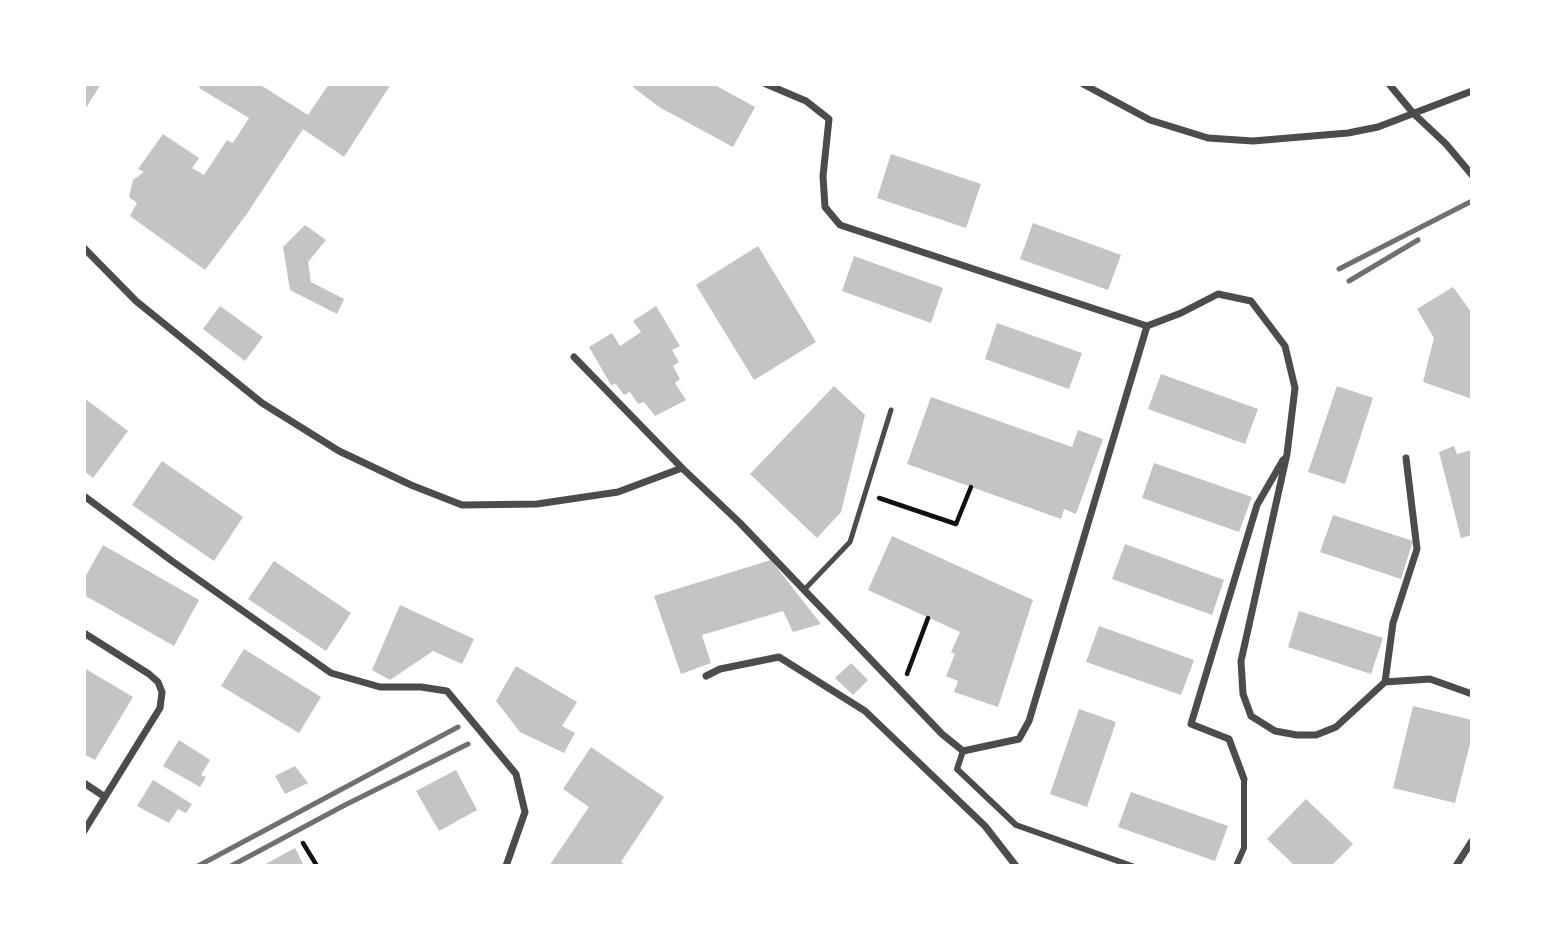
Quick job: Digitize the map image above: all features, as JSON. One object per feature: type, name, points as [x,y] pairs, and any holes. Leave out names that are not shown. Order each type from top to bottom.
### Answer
[{"type":"street","points":[[766,84],[806,101],[829,119],[823,176],[825,207],[840,225],[1147,326],[1181,313],[1218,294],[1251,301],[1285,346],[1295,388],[1287,454],[1241,661],[1243,694],[1251,716],[1275,731],[1297,735],[1316,734],[1336,727],[1385,682],[1430,679],[1472,694]]},
{"type":"street","points":[[1083,84],[1150,120],[1208,138],[1253,141],[1348,133],[1378,127],[1472,91]]},
{"type":"street","points":[[1389,84],[1413,113],[1446,144],[1472,176]]},
{"type":"street","points":[[84,248],[136,301],[262,403],[339,451],[411,485],[462,505],[537,504],[618,492],[682,468]]},
{"type":"street","points":[[963,751],[1019,739],[1029,720],[1147,326]]},
{"type":"street","points":[[574,357],[682,468],[740,523],[942,734],[963,751]]},
{"type":"street","points":[[1236,866],[1244,848],[1244,779],[1228,739],[1191,724],[1256,505],[1287,454]]},
{"type":"street","points":[[1385,682],[1394,623],[1417,548],[1406,458]]},
{"type":"street","points":[[84,496],[331,673],[380,687],[421,687],[447,691],[516,774],[524,813],[506,866]]},
{"type":"street","points":[[84,633],[149,674],[158,682],[162,692],[160,708],[84,831]]},
{"type":"street","points":[[706,676],[720,669],[779,657],[865,711],[985,826],[1016,866]]},
{"type":"street","points":[[963,751],[957,769],[1016,825],[1132,866]]},
{"type":"street","points":[[84,783],[105,797]]},
{"type":"street","points":[[1457,866],[1472,841]]},
{"type":"lane","points":[[804,590],[850,542],[891,410]]},
{"type":"path","points":[[866,493],[956,524],[971,487]]},
{"type":"path","points":[[901,691],[928,618]]},
{"type":"path","points":[[303,843],[317,866]]},
{"type":"building","points":[[84,84],[101,84],[84,111]]},
{"type":"building","points":[[201,84],[259,84],[308,115],[329,84],[391,84],[344,157],[303,129],[246,215],[205,270],[130,216],[137,203],[129,197],[133,180],[144,172],[138,169],[163,134],[199,158],[192,168],[204,175],[227,140],[233,143],[249,118],[199,88]]},
{"type":"building","points":[[635,84],[713,84],[755,107],[733,147],[659,107],[633,87]]},
{"type":"building","points":[[891,154],[981,184],[966,228],[877,198]]},
{"type":"building","points":[[1033,223],[1121,255],[1108,290],[1020,259]]},
{"type":"building","points":[[305,225],[326,240],[308,262],[311,282],[344,299],[337,314],[290,290],[283,247]]},
{"type":"building","points":[[758,246],[816,342],[754,380],[696,285]]},
{"type":"building","points":[[854,256],[943,288],[931,323],[842,291]]},
{"type":"building","points":[[1453,287],[1472,313],[1472,399],[1423,382],[1434,338],[1417,309]]},
{"type":"building","points":[[220,306],[263,337],[245,361],[203,329]]},
{"type":"building","points":[[656,306],[680,346],[672,350],[679,362],[673,366],[680,379],[675,383],[686,400],[655,416],[644,402],[638,404],[630,392],[624,395],[616,384],[611,385],[589,347],[612,333],[620,346],[641,332],[633,321]]},
{"type":"building","points":[[997,323],[1082,353],[1069,389],[985,359]]},
{"type":"building","points":[[1161,374],[1258,409],[1245,444],[1148,409]]},
{"type":"building","points":[[834,386],[865,415],[841,512],[817,538],[750,474]]},
{"type":"building","points":[[1337,386],[1373,398],[1345,484],[1308,472]]},
{"type":"building","points":[[931,397],[1072,447],[1078,430],[1103,439],[1076,514],[1064,509],[1061,519],[907,464]]},
{"type":"building","points":[[84,398],[128,431],[93,478],[84,471]]},
{"type":"building","points":[[1454,446],[1457,454],[1472,450],[1472,535],[1461,538],[1439,452]]},
{"type":"building","points":[[162,461],[243,517],[214,561],[132,505]]},
{"type":"building","points":[[1154,463],[1252,497],[1239,532],[1142,498]]},
{"type":"building","points":[[1333,515],[1413,541],[1401,579],[1320,552]]},
{"type":"building","points":[[892,536],[1033,600],[998,707],[954,692],[958,681],[946,676],[955,654],[951,652],[960,632],[868,590]]},
{"type":"building","points":[[1125,544],[1224,580],[1212,615],[1112,579]]},
{"type":"building","points":[[103,545],[199,600],[174,646],[84,595],[84,579]]},
{"type":"building","points":[[771,560],[821,624],[793,632],[783,611],[702,635],[711,663],[681,674],[654,596]]},
{"type":"building","points":[[274,561],[351,613],[326,651],[248,599]]},
{"type":"building","points":[[400,605],[474,639],[462,664],[433,651],[390,680],[372,670]]},
{"type":"building","points":[[1299,611],[1383,638],[1371,674],[1288,647]]},
{"type":"building","points":[[1099,626],[1194,660],[1181,695],[1086,662]]},
{"type":"building","points":[[244,649],[321,697],[299,733],[221,686]]},
{"type":"building","points":[[851,663],[868,680],[853,695],[835,678]]},
{"type":"building","points":[[516,666],[577,702],[562,726],[575,733],[564,753],[520,732],[496,701]]},
{"type":"building","points":[[84,668],[133,697],[95,760],[84,754]]},
{"type":"building","points":[[1413,706],[1472,720],[1472,736],[1455,803],[1393,788]]},
{"type":"building","points":[[1079,709],[1116,722],[1087,807],[1050,794]]},
{"type":"building","points":[[179,740],[210,760],[201,775],[206,777],[200,787],[163,766]]},
{"type":"building","points":[[591,747],[664,797],[621,862],[627,866],[549,866],[589,807],[563,789]]},
{"type":"building","points":[[295,766],[308,783],[285,794],[275,776]]},
{"type":"building","points":[[456,770],[477,810],[439,831],[416,791]]},
{"type":"building","points":[[153,780],[192,804],[186,813],[178,809],[169,823],[137,806]]},
{"type":"building","points":[[1131,792],[1228,826],[1215,861],[1118,827]]},
{"type":"building","points":[[1306,799],[1353,844],[1331,866],[1295,866],[1267,839]]},
{"type":"building","points":[[295,848],[304,866],[262,866]]},
{"type":"railway","points":[[1339,269],[1472,201]]},
{"type":"railway","points":[[1349,281],[1418,240]]},
{"type":"railway","points":[[198,866],[458,727]]},
{"type":"railway","points":[[231,866],[468,744]]}]
